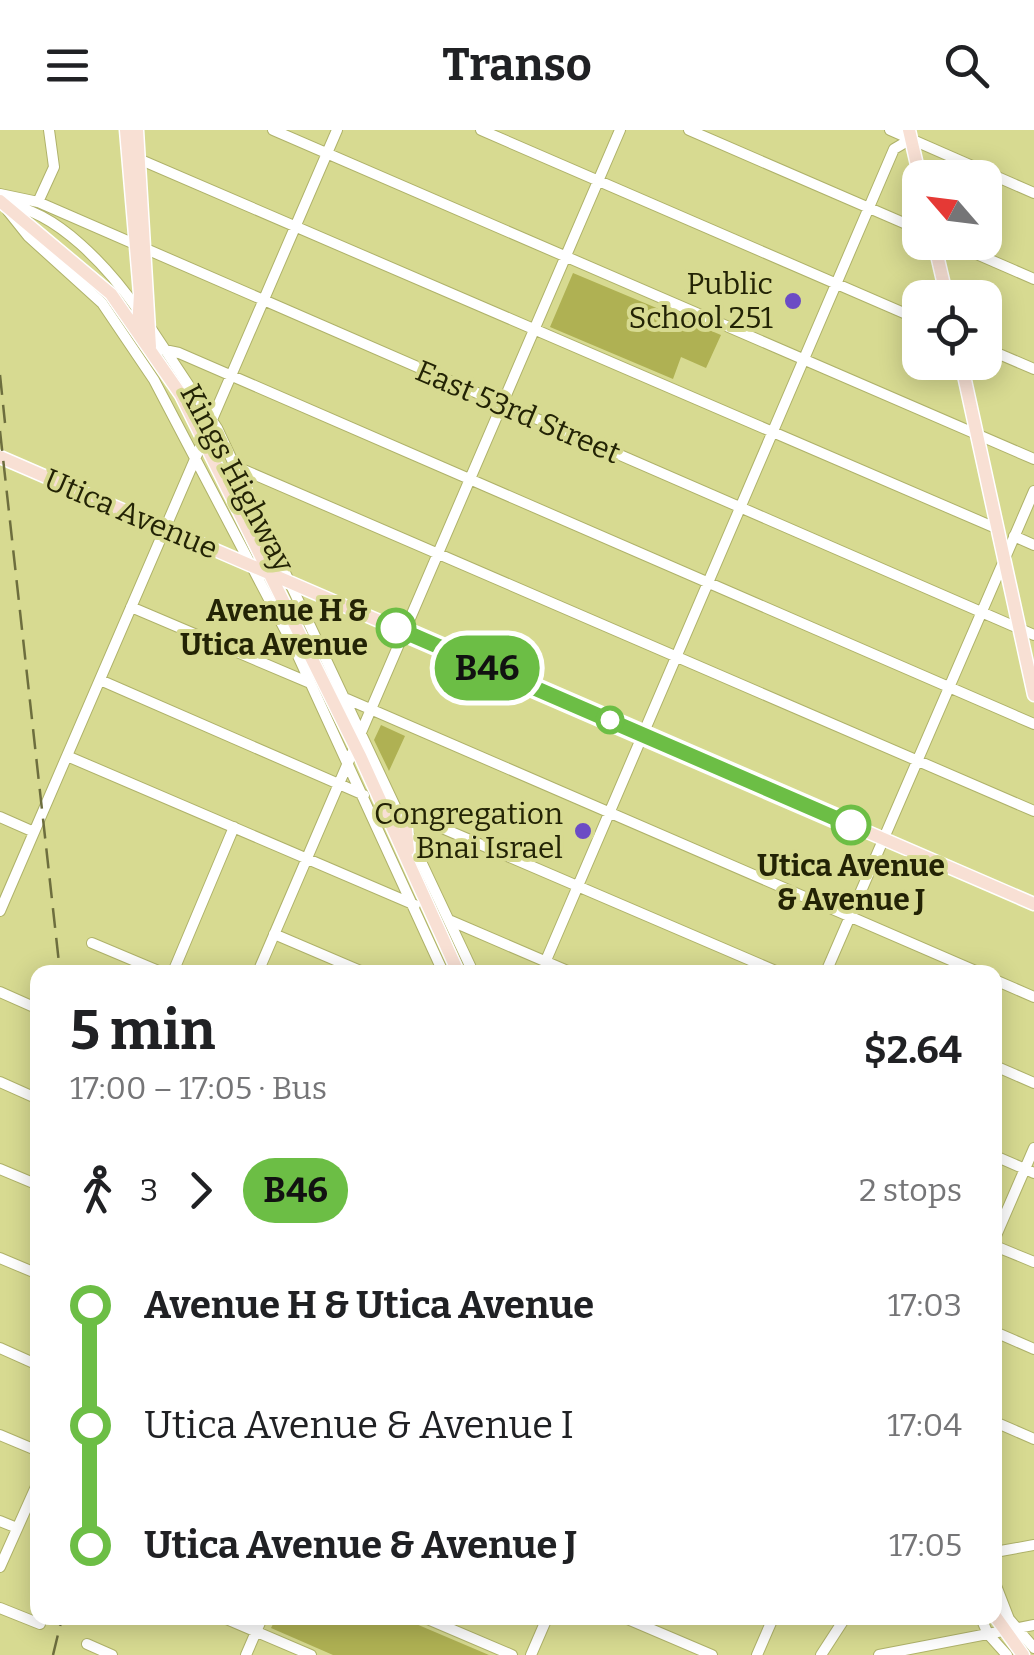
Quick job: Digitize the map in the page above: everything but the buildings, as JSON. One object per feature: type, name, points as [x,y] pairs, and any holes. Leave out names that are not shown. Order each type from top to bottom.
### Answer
[{"type":"main road","points":[[126,130],[133,157],[145,328]]},
{"type":"main road","points":[[133,157],[138,130]]},
{"type":"main road","points":[[910,135],[916,160]]},
{"type":"main road","name":"Kings Highway","points":[[2,200],[145,328]]},
{"type":"main road","points":[[141,248],[140,312],[150,347]]},
{"type":"main road","name":"Kings Highway","points":[[150,347],[205,437],[273,575],[410,862],[452,965]]},
{"type":"main road","points":[[965,380],[1034,696]]},
{"type":"main road","name":"Utica Avenue","points":[[0,457],[1034,904]]},
{"type":"main road","points":[[245,484],[249,527]]},
{"type":"main road","points":[[296,624],[296,653]]},
{"type":"main road","points":[[402,816],[410,862]]},
{"type":"main road","points":[[999,1625],[1024,1655]]},
{"type":"street","points":[[38,202],[54,167],[50,130]]},
{"type":"street","points":[[273,130],[1034,458]]},
{"type":"street","points":[[1,906],[337,130]]},
{"type":"street","points":[[481,130],[902,312]]},
{"type":"street","points":[[261,965],[620,130]]},
{"type":"street","points":[[688,130],[902,222]]},
{"type":"street","points":[[890,130],[910,135],[1034,193]]},
{"type":"street","points":[[544,965],[894,149],[910,135]]},
{"type":"street","points":[[133,157],[998,529]]},
{"type":"street","points":[[2,200],[28,209],[70,238],[113,278],[140,312]]},
{"type":"street","name":"East 53rd Street","points":[[2,200],[38,202],[1034,634]]},
{"type":"street","name":"Kings Highway","points":[[2,200],[28,236],[102,304],[154,380],[197,455],[364,795],[440,965]]},
{"type":"street","points":[[70,238],[82,222]]},
{"type":"street","points":[[990,260],[1034,279]]},
{"type":"street","name":"Kings Highway","points":[[145,328],[166,349],[213,419],[294,584],[469,965]]},
{"type":"street","points":[[150,347],[166,349],[1034,724]]},
{"type":"street","points":[[1002,355],[1034,369]]},
{"type":"street","points":[[236,467],[1034,810]]},
{"type":"street","points":[[829,965],[1034,491]]},
{"type":"street","points":[[1014,536],[1034,545]]},
{"type":"street","points":[[131,607],[311,684]]},
{"type":"street","points":[[100,680],[364,795]]},
{"type":"street","points":[[347,699],[962,965]]},
{"type":"street","points":[[67,756],[432,913],[539,965]]},
{"type":"street","points":[[402,816],[762,965]]},
{"type":"street","points":[[0,817],[34,832]]},
{"type":"street","points":[[176,965],[234,828]]},
{"type":"street","points":[[274,934],[347,965]]},
{"type":"street","points":[[92,943],[145,965]]},
{"type":"street","points":[[1002,983],[1034,997]]},
{"type":"street","points":[[0,992],[30,1005]]},
{"type":"street","points":[[1002,1069],[1034,1083]]},
{"type":"street","points":[[0,1082],[30,1095]]},
{"type":"street","points":[[1002,1225],[1030,1171],[1034,1148]]},
{"type":"street","points":[[1002,1159],[1030,1171]]},
{"type":"street","points":[[0,1169],[30,1182]]},
{"type":"street","points":[[1002,1249],[1034,1262]]},
{"type":"street","points":[[0,1258],[30,1271]]},
{"type":"street","points":[[1002,1335],[1034,1349]]},
{"type":"street","points":[[0,1348],[30,1361]]},
{"type":"street","points":[[1002,1425],[1034,1438]]},
{"type":"street","points":[[0,1434],[30,1447]]},
{"type":"street","points":[[0,1568],[30,1500]]},
{"type":"street","points":[[0,1521],[17,1528]]},
{"type":"street","points":[[1002,1551],[1034,1545]]},
{"type":"street","points":[[0,1608],[30,1620]]},
{"type":"street","points":[[240,1625],[311,1655]]},
{"type":"street","points":[[246,1655],[259,1625]]},
{"type":"street","points":[[441,1625],[512,1655]]},
{"type":"street","points":[[531,1655],[545,1625]]},
{"type":"street","points":[[641,1625],[712,1655]]},
{"type":"street","points":[[757,1655],[770,1625]]},
{"type":"street","points":[[821,1655],[840,1625]]},
{"type":"street","points":[[992,1625],[1034,1648]]},
{"type":"street","points":[[1001,1625],[1007,1655]]},
{"type":"street","points":[[886,1654],[1034,1625]]},
{"type":"street","points":[[86,1644],[112,1655]]},
{"type":"shaded area","points":[[573,273],[721,335],[706,368],[681,357],[673,379],[550,327]]},
{"type":"shaded area","points":[[381,725],[405,736],[389,771],[374,740]]},
{"type":"shaded area","points":[[418,1625],[489,1655],[333,1655],[271,1628]]},
{"type":"railway","points":[[0,375],[5,423]]},
{"type":"railway","points":[[0,431],[59,965]]},
{"type":"railway","points":[[53,1655],[60,1625]]},
{"type":"bus line","name":"B46","points":[[396,628],[851,825]]},
{"type":"place","name":"Public School 251","points":[[793,301]]},
{"type":"place","name":"Avenue H & Utica Avenue","points":[[396,628]]},
{"type":"place","name":"Utica Avenue & Avenue J","points":[[851,825]]},
{"type":"place","name":"Congregation Bnai Israel","points":[[583,831]]}]
